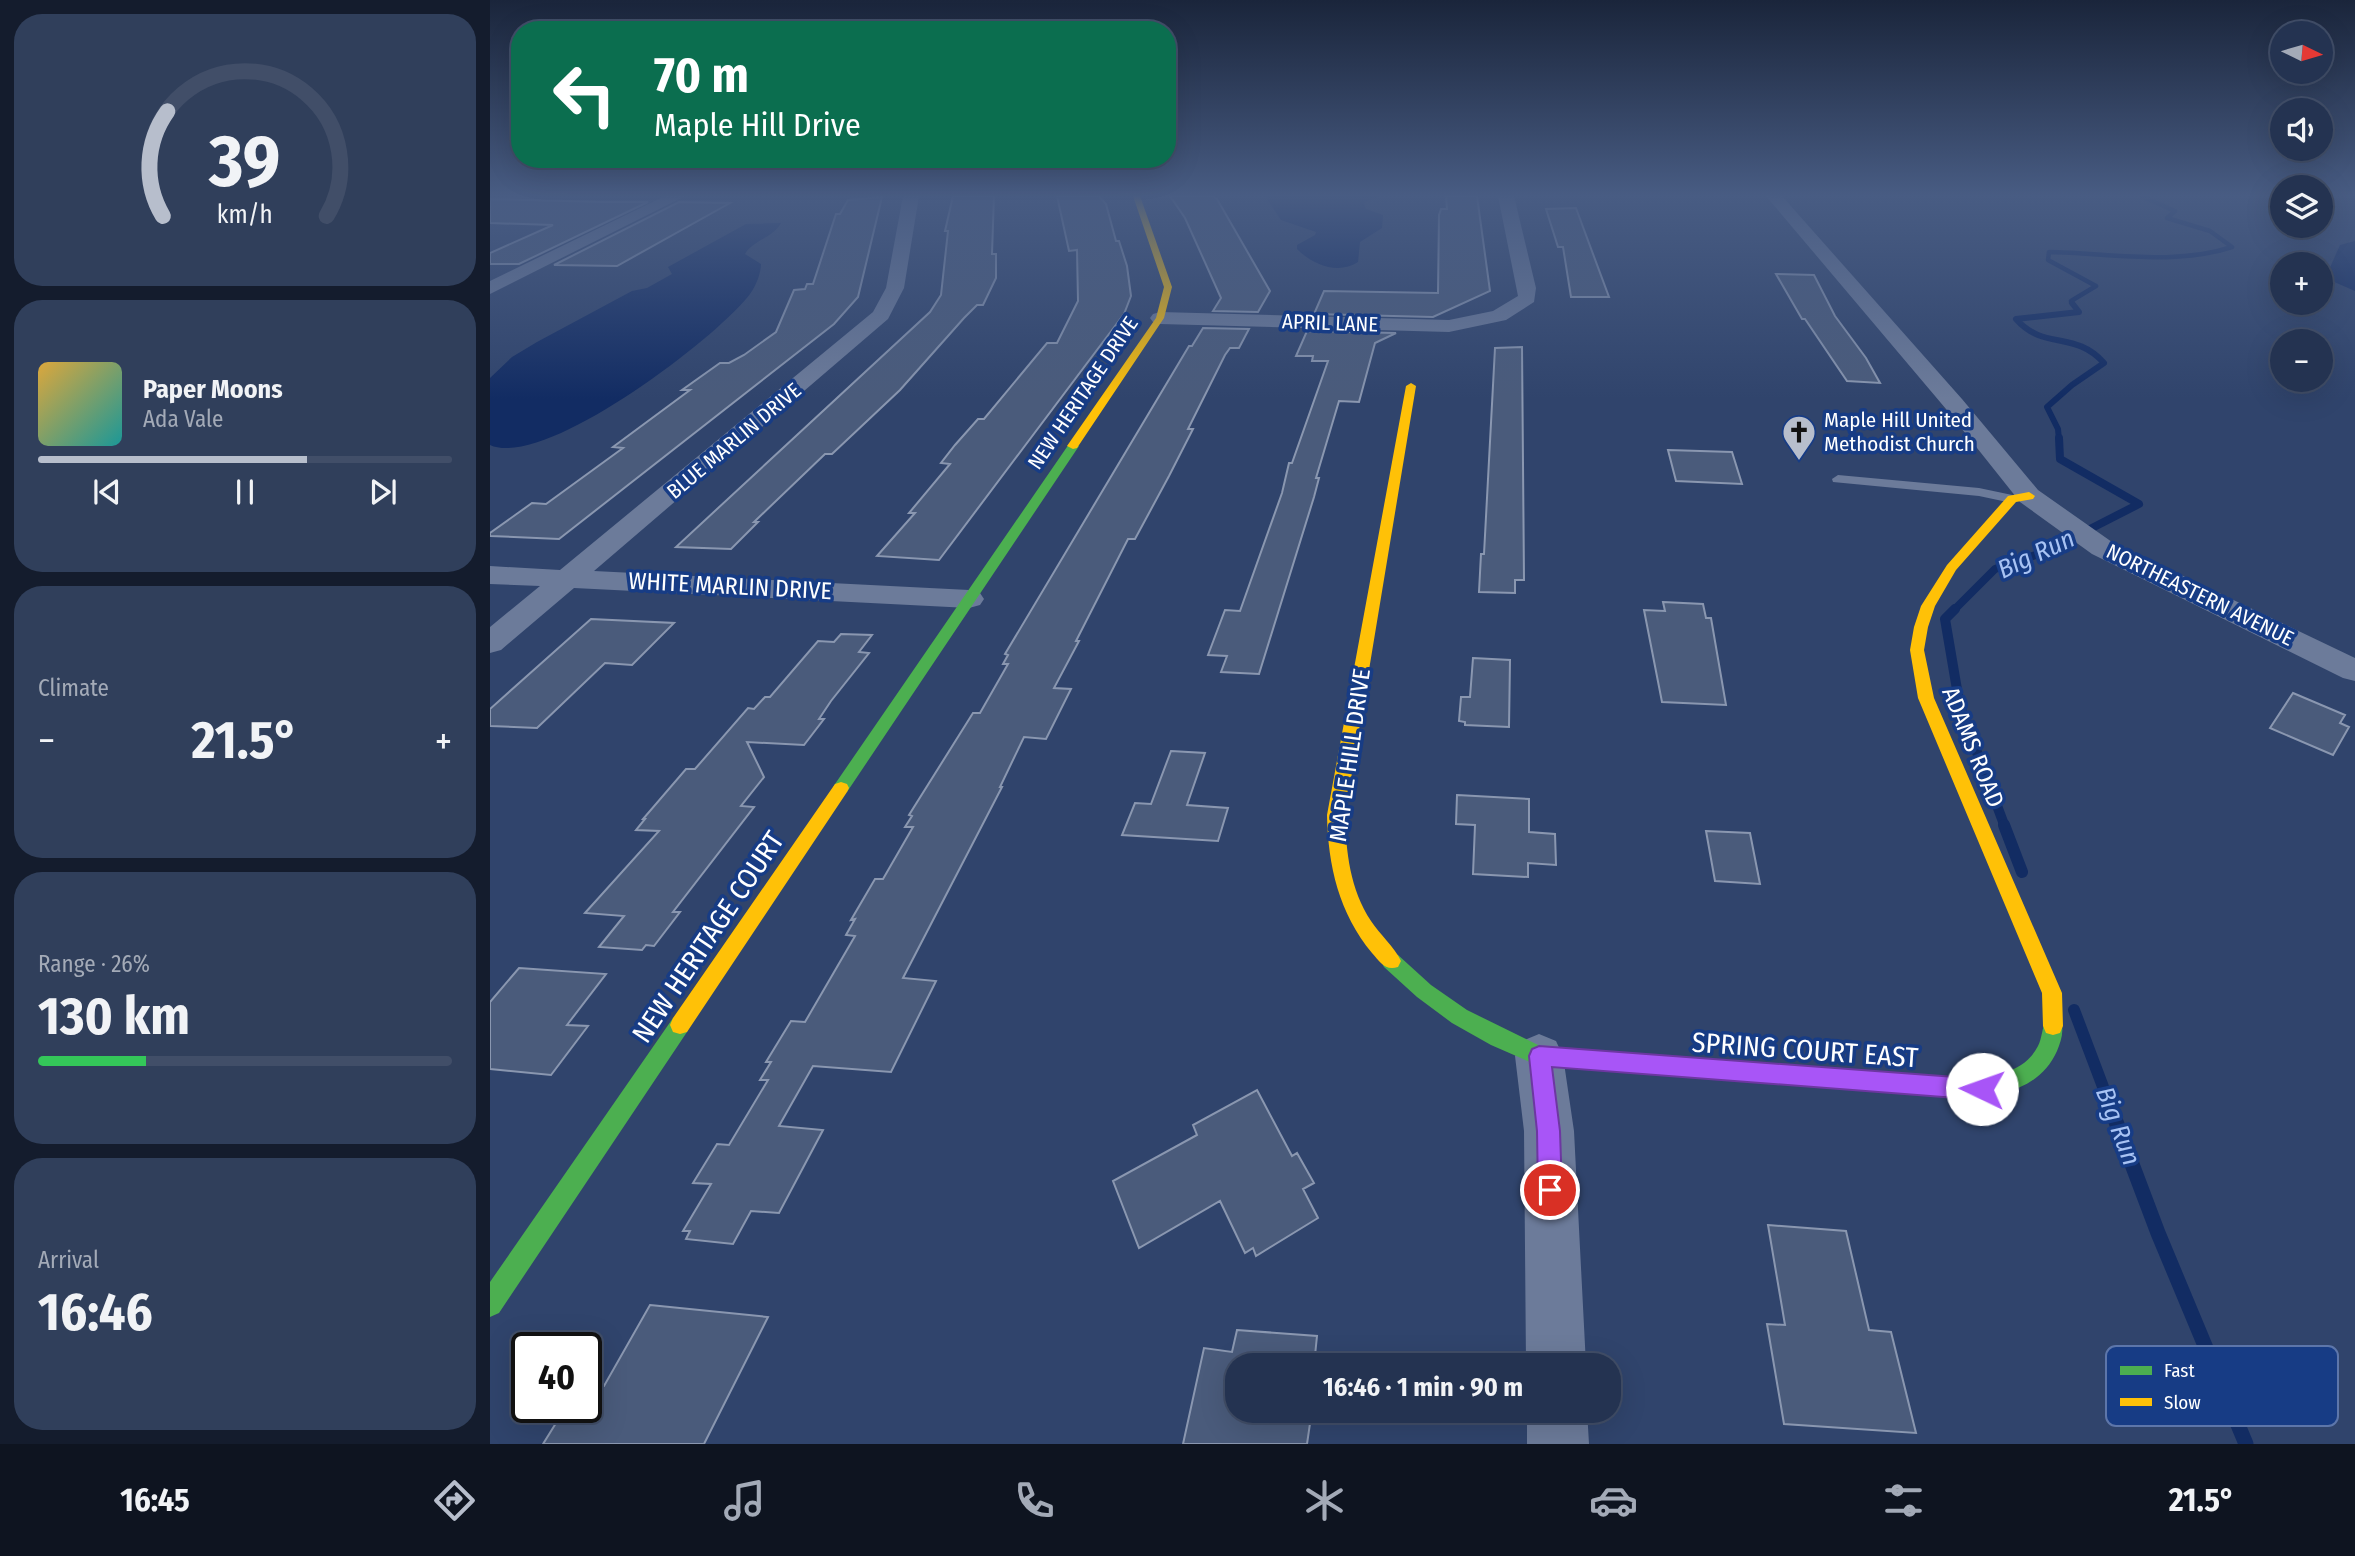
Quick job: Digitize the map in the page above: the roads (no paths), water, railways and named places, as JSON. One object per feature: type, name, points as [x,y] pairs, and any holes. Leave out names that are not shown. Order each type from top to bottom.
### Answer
[{"type":"street","points":[[490,288],[540,263]]},
{"type":"street","name":"BLUE MARLIN DRIVE","points":[[490,643],[850,344],[881,315],[895,288],[899,263]]},
{"type":"street","name":"NEW HERITAGE DRIVE","points":[[969,598],[1160,318],[1168,287],[1160,263]]},
{"type":"street","name":"APRIL LANE","points":[[1160,318],[1432,327],[1509,320],[1527,298],[1521,263]]},
{"type":"street","name":"NORTHEASTERN AVENUE","points":[[1832,263],[1954,404],[2020,497],[2061,520],[2102,548],[2355,671]]},
{"type":"street","name":"MAPLE HILL DRIVE","points":[[1411,386],[1336,815],[1336,853],[1346,893],[1358,920],[1398,970],[1457,1015],[1504,1042],[1539,1056]]},
{"type":"street","name":"ADAMS ROAD","points":[[2020,497],[1940,582],[1923,614],[1917,653],[1926,698],[2052,993],[2055,1018],[2051,1048]]},
{"type":"street","name":"WHITE MARLIN DRIVE","points":[[490,575],[969,598]]},
{"type":"street","name":"NEW HERITAGE COURT","points":[[490,1304],[969,598]]},
{"type":"street","name":"SPRING COURT EAST","points":[[1539,1056],[1982,1089],[2010,1083],[2028,1074],[2043,1062],[2051,1048]]},
{"type":"street","points":[[1539,1056],[1549,1131],[1556,1353]]},
{"type":"street","points":[[1558,1423],[1558,1444]]},
{"type":"lane","points":[[1838,479],[2020,497]]},
{"type":"water","points":[[675,263],[761,264],[758,279],[750,294],[732,314],[703,340],[628,395],[587,420],[549,438],[515,447],[490,445],[490,378],[512,357],[537,342],[632,291],[647,288],[672,274],[668,267]]},
{"type":"water","points":[[1317,263],[1355,263],[1342,268]]},
{"type":"water","points":[[2333,263],[2355,263],[2355,291],[2333,281]]},
{"type":"waterway","name":"Big Run","points":[[2054,263],[2096,286],[2071,301],[2073,304]]},
{"type":"waterway","name":"Big Run","points":[[2059,440],[2058,429],[2047,407],[2072,385],[2104,363],[2082,347],[2037,335],[2016,319],[2079,312],[2072,303]]},
{"type":"waterway","name":"Big Run","points":[[2005,827],[1960,707],[1945,619],[1995,569],[2047,551],[2139,504],[2060,459],[2059,438]]},
{"type":"waterway","name":"Big Run","points":[[2004,825],[2022,872]]},
{"type":"waterway","name":"Big Run","points":[[2074,1010],[2108,1100]]},
{"type":"waterway","name":"Big Run","points":[[2107,1098],[2158,1233],[2205,1346]]},
{"type":"waterway","name":"Big Run","points":[[2238,1426],[2246,1444]]},
{"type":"place","name":"Maple Hill United Methodist Church","points":[[1799,462]]}]
